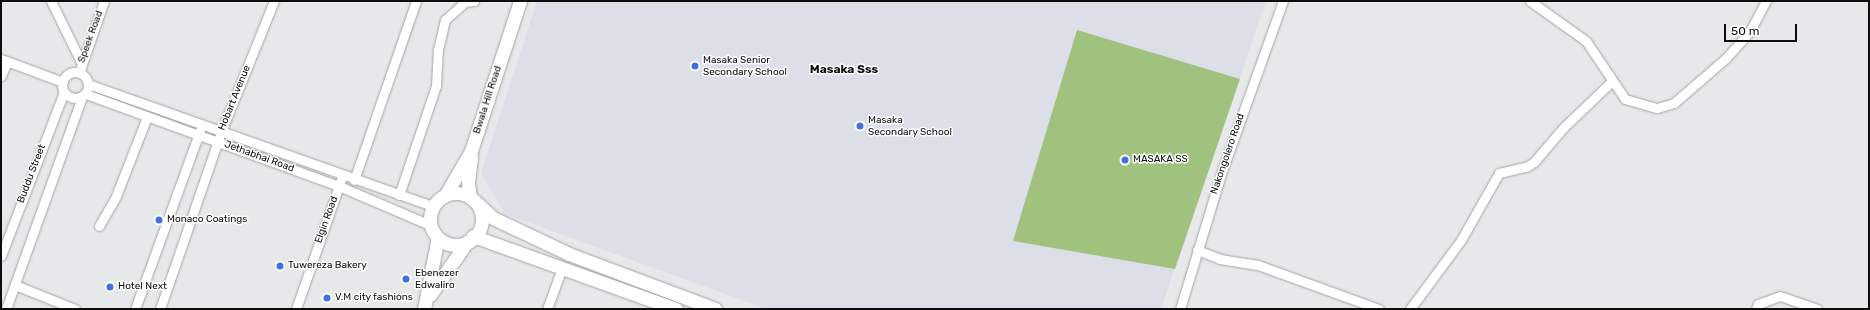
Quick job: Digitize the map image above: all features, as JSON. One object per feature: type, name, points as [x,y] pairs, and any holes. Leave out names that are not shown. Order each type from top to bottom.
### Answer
[{"type":"street","points":[[51,1],[81,62]]},
{"type":"street","name":"Speek Road","points":[[79,73],[81,62],[104,1]]},
{"type":"street","name":"Hobart Avenue","points":[[160,309],[221,132],[274,1]]},
{"type":"street","points":[[354,180],[416,1]]},
{"type":"street","points":[[398,195],[436,86],[438,50],[445,20],[465,2],[474,1]]},
{"type":"street","name":"Bwala Hill Road","points":[[446,194],[471,151],[520,1]]},
{"type":"street","name":"Nakongolero Road","points":[[1180,309],[1197,250],[1283,1]]},
{"type":"street","points":[[1530,1],[1586,41],[1618,92],[1633,103],[1666,108],[1694,87],[1742,42],[1766,1]]},
{"type":"street","points":[[1,76],[4,61],[63,82]]},
{"type":"street","points":[[6,309],[15,285],[88,84],[79,73],[69,74],[63,82],[64,92],[72,98],[84,95]]},
{"type":"street","points":[[1410,309],[1461,240],[1499,173],[1526,167],[1534,162],[1563,128],[1612,81]]},
{"type":"street","name":"Jethabhai Road","points":[[88,84],[354,180],[433,206]]},
{"type":"street","name":"Buddu Street","points":[[1,256],[64,92]]},
{"type":"street","name":"Jethabhai Road","points":[[84,95],[339,186],[430,225]]},
{"type":"street","points":[[99,226],[116,196],[147,117]]},
{"type":"street","points":[[135,309],[202,125]]},
{"type":"street","points":[[426,304],[482,221],[468,182],[471,151]]},
{"type":"street","name":"Elgin Road","points":[[296,309],[342,175]]},
{"type":"street","points":[[678,305],[493,218],[474,200],[458,193],[446,194],[433,206],[430,225],[438,237],[450,244],[470,239],[678,305],[715,309]]},
{"type":"street","points":[[426,304],[438,237]]},
{"type":"street","points":[[1197,250],[1220,259],[1265,267],[1379,309]]},
{"type":"street","points":[[548,309],[562,268]]},
{"type":"street","points":[[15,285],[72,309]]},
{"type":"street","points":[[1756,309],[1758,304],[1780,296],[1817,309]]},
{"type":"shaded area","name":"Masaka Secondary School","points":[[537,1],[1266,1],[1161,309],[767,309],[505,214],[481,173]]},
{"type":"green space","name":"MASAKA SS","points":[[1077,30],[1240,79],[1175,269],[1013,241]]},
{"type":"place","name":"Masaka Senior Secondary School","points":[[695,66]]},
{"type":"place","name":"Masaka Secondary School","points":[[860,126]]},
{"type":"place","name":"MASAKA SS","points":[[1125,160]]},
{"type":"place","name":"Monaco Coatings","points":[[159,220]]},
{"type":"place","name":"Tuwereza Bakery","points":[[280,266]]},
{"type":"place","name":"Ebenezer Edwaliro","points":[[406,279]]},
{"type":"place","name":"Hotel Next","points":[[110,287]]},
{"type":"place","name":"V.M city fashions","points":[[327,298]]},
{"type":"district","name":"Masaka Sss","points":[[844,70]]}]
